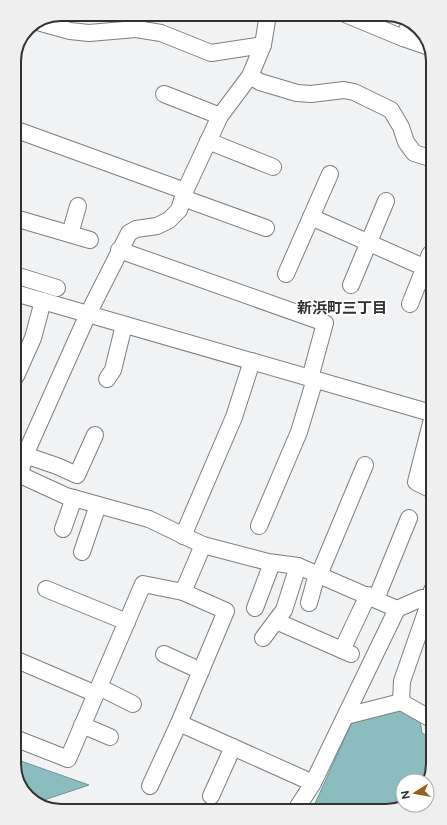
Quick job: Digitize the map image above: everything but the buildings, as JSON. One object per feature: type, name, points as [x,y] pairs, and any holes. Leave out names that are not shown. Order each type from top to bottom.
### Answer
[{"type":"street","points":[[21,451],[129,233],[136,229],[158,226],[169,220],[180,210],[184,194],[220,116],[250,76],[263,45],[267,21]]},
{"type":"street","points":[[363,21],[422,45]]},
{"type":"street","points":[[45,24],[70,31],[89,34],[137,22],[211,53],[263,45]]},
{"type":"street","points":[[403,38],[408,28]]},
{"type":"street","points":[[227,51],[239,63]]},
{"type":"street","points":[[250,76],[260,82],[297,93],[311,94],[344,90],[354,92],[391,110],[401,127],[406,142],[414,153],[426,157]]},
{"type":"street","points":[[164,94],[220,116]]},
{"type":"street","points":[[21,132],[184,194],[266,228]]},
{"type":"street","points":[[208,142],[273,167]]},
{"type":"street","points":[[286,274],[330,174]]},
{"type":"street","points":[[351,285],[386,201]]},
{"type":"street","points":[[70,234],[78,206]]},
{"type":"street","points":[[311,217],[368,242],[426,263]]},
{"type":"street","points":[[21,220],[90,240]]},
{"type":"street","points":[[120,250],[325,323],[299,432],[259,526]]},
{"type":"street","points":[[410,304],[426,268]]},
{"type":"street","points":[[21,277],[57,288]]},
{"type":"street","points":[[21,295],[426,412]]},
{"type":"street","points":[[21,365],[33,338],[43,301]]},
{"type":"street","points":[[107,380],[113,370],[124,325]]},
{"type":"street","points":[[184,536],[234,417],[252,361]]},
{"type":"street","points":[[21,453],[77,475],[96,435]]},
{"type":"street","points":[[426,462],[416,482],[426,487]]},
{"type":"street","points":[[308,603],[318,574],[365,465]]},
{"type":"street","points":[[21,474],[66,496],[149,519],[203,545],[272,563],[298,566],[398,609]]},
{"type":"street","points":[[63,529],[74,498]]},
{"type":"street","points":[[82,552],[98,505]]},
{"type":"street","points":[[276,621],[346,652],[409,518]]},
{"type":"street","points":[[184,592],[203,545]]},
{"type":"street","points":[[255,608],[272,563]]},
{"type":"street","points":[[263,638],[284,610],[298,566]]},
{"type":"street","points":[[21,740],[68,759],[143,584],[184,592],[226,611],[179,723],[150,786]]},
{"type":"street","points":[[46,588],[127,622]]},
{"type":"street","points":[[300,804],[313,783],[398,609],[426,597]]},
{"type":"street","points":[[401,702],[402,681],[426,612]]},
{"type":"street","points":[[164,654],[201,671]]},
{"type":"street","points":[[21,662],[133,704]]},
{"type":"street","points":[[346,716],[401,702],[426,716]]},
{"type":"street","points":[[179,723],[313,783]]},
{"type":"street","points":[[82,725],[110,737]]},
{"type":"street","points":[[211,796],[233,747]]},
{"type":"water","points":[[399,710],[420,720],[422,733],[426,735],[425,773],[395,773],[395,802],[386,804],[315,804],[352,722]]},
{"type":"water","points":[[21,761],[89,785],[44,800],[35,794],[26,784]]},
{"type":"district","name":"新浜町三丁目","points":[[342,308]]}]
